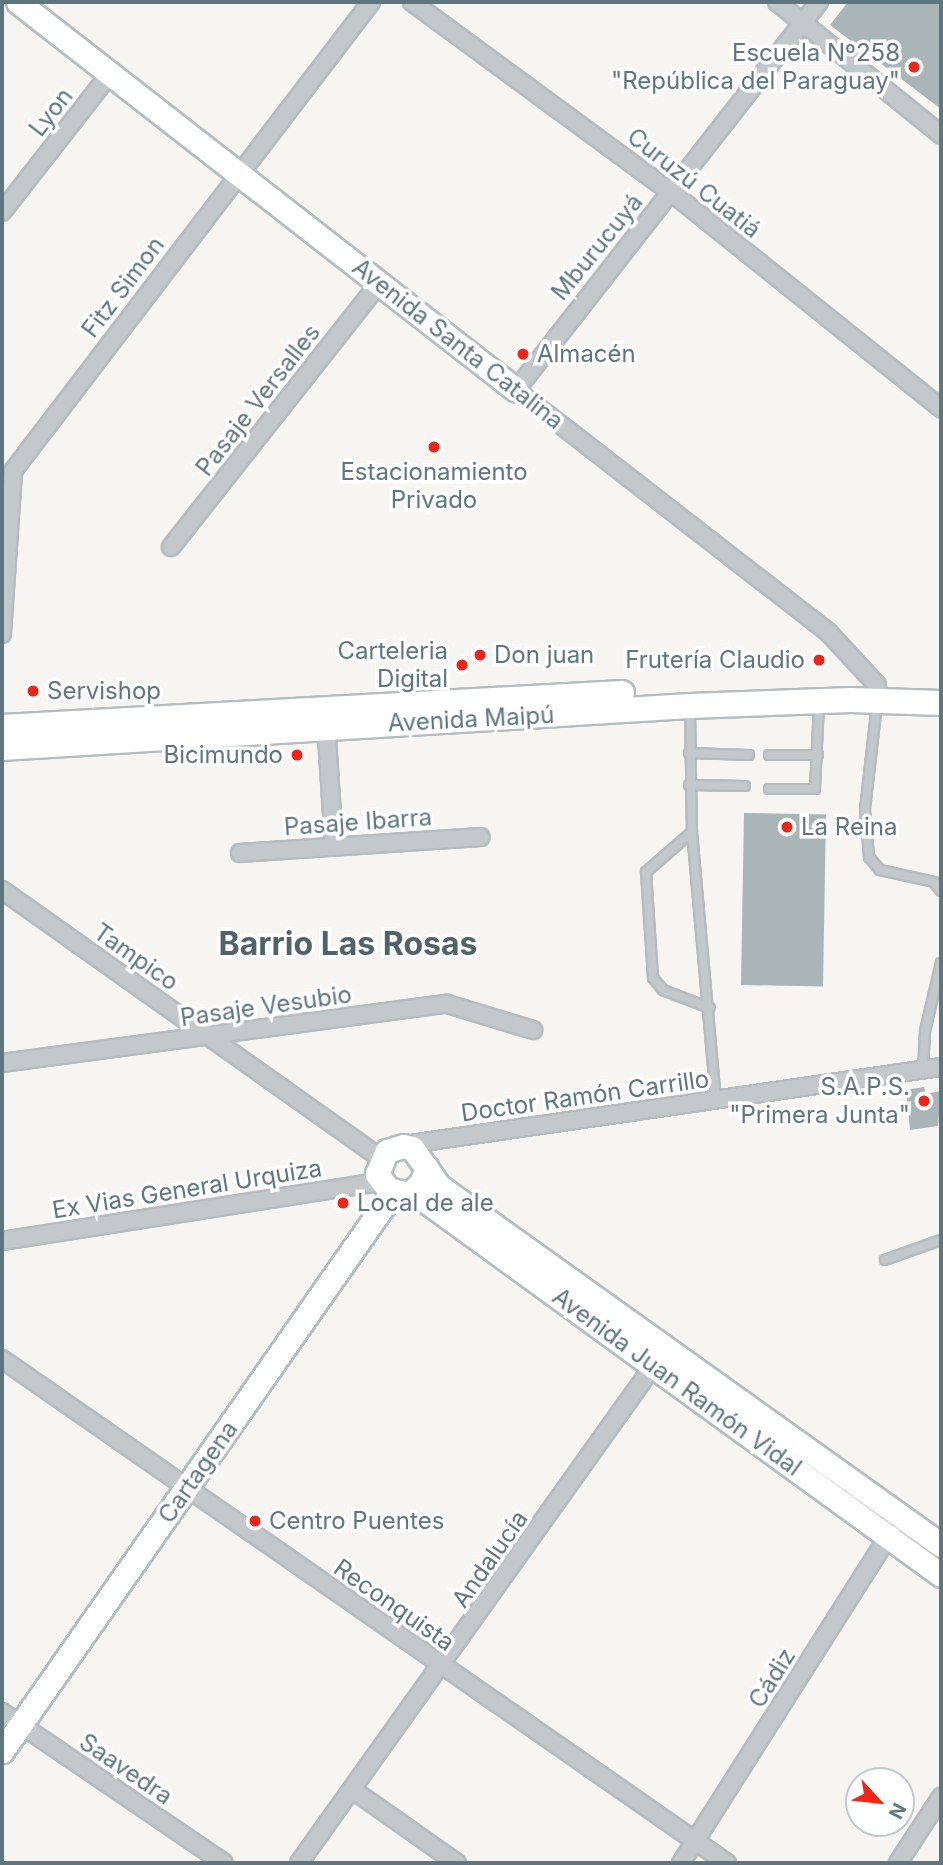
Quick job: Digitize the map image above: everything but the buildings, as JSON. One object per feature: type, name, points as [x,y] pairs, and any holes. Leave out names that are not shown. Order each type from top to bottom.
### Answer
[{"type":"main road","name":"Avenida Santa Catalina","points":[[18,2],[516,390]]},
{"type":"main road","name":"Avenida Maipú","points":[[2,727],[326,719],[819,701],[941,687]]},
{"type":"main road","name":"Avenida Maipú","points":[[2,748],[326,719],[877,693],[941,703]]},
{"type":"main road","points":[[402,1146],[419,1153],[426,1168],[421,1183],[394,1189],[380,1158],[402,1146]]},
{"type":"main road","name":"Avenida Juan Ramón Vidal","points":[[426,1168],[439,1186],[941,1575]]},
{"type":"main road","name":"Avenida Juan Ramón Vidal","points":[[394,1189],[427,1202],[938,1539]]},
{"type":"main road","name":"Cartagena","points":[[2,1751],[11,1719],[187,1488],[394,1189]]},
{"type":"street","name":"Fitz Simon","points":[[2,634],[7,466],[371,2]]},
{"type":"street","name":"Curuzú Cuatiá","points":[[412,2],[671,192],[941,408]]},
{"type":"street","points":[[777,2],[941,135]]},
{"type":"street","name":"Mburucuyá","points":[[516,390],[819,2]]},
{"type":"street","name":"Lyon","points":[[2,212],[110,74]]},
{"type":"street","name":"Pasaje Versalles","points":[[171,547],[380,282]]},
{"type":"street","name":"Avenida Santa Catalina","points":[[516,390],[828,632],[877,693]]},
{"type":"street","points":[[326,719],[334,845]]},
{"type":"street","name":"Pasaje Ibarra","points":[[240,853],[480,836]]},
{"type":"street","name":"Tampico","points":[[2,890],[380,1158]]},
{"type":"street","name":"Pasaje Vesubio","points":[[2,1063],[211,1038],[447,1004],[533,1030]]},
{"type":"street","name":"Doctor Ramón Carrillo","points":[[402,1146],[941,1067]]},
{"type":"street","name":"Ex Vias General Urquiza","points":[[2,1241],[394,1189]]},
{"type":"street","name":"Andalucía","points":[[299,1863],[443,1666],[660,1356]]},
{"type":"street","name":"Reconquista","points":[[2,1359],[726,1863]]},
{"type":"street","name":"Cádiz","points":[[681,1863],[901,1516]]},
{"type":"street","name":"Saavedra","points":[[11,1719],[224,1863]]},
{"type":"street","points":[[353,1790],[457,1863]]},
{"type":"street","points":[[898,1863],[941,1797]]},
{"type":"lane","points":[[877,693],[865,810],[869,857],[889,874],[938,882],[941,891]]},
{"type":"lane","points":[[769,789],[814,789],[819,701]]},
{"type":"lane","points":[[690,706],[692,831],[710,1008],[716,1100]]},
{"type":"lane","points":[[689,753],[749,755]]},
{"type":"lane","points":[[769,755],[818,755]]},
{"type":"lane","points":[[690,785],[745,786]]},
{"type":"lane","points":[[692,831],[646,872],[653,978],[663,990],[710,1008]]},
{"type":"lane","points":[[923,1069],[925,1031],[941,964]]},
{"type":"lane","points":[[885,1260],[941,1240]]},
{"type":"place","name":"Escuela Nº258 \"República del Paraguay\"","points":[[914,67]]},
{"type":"place","name":"Almacén","points":[[523,354]]},
{"type":"place","name":"Estacionamiento Privado","points":[[434,447]]},
{"type":"place","name":"Don juan","points":[[480,655]]},
{"type":"place","name":"Frutería Claudio","points":[[819,660]]},
{"type":"place","name":"Carteleria Digital","points":[[462,665]]},
{"type":"place","name":"Servishop","points":[[33,691]]},
{"type":"place","name":"Bicimundo","points":[[297,755]]},
{"type":"place","name":"La Reina","points":[[787,827]]},
{"type":"place","name":"S.A.P.S. \"Primera Junta\"","points":[[924,1101]]},
{"type":"place","name":"Local de ale","points":[[343,1203]]},
{"type":"place","name":"Centro Puentes","points":[[255,1521]]},
{"type":"district","name":"Barrio Las Rosas","points":[[348,944]]}]
